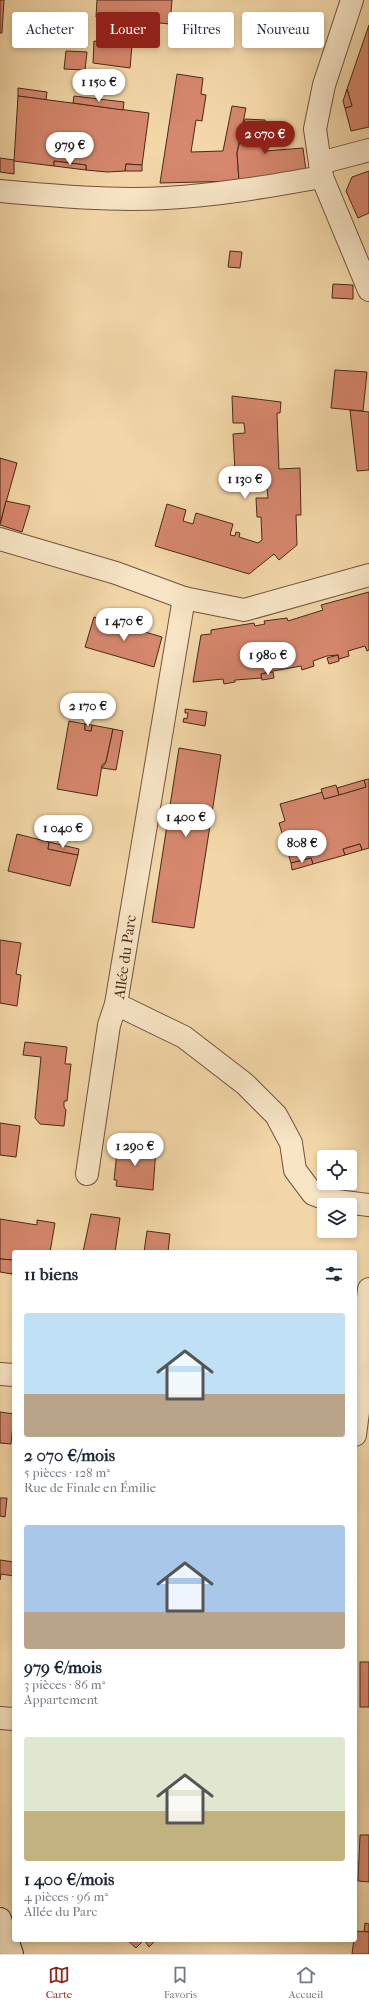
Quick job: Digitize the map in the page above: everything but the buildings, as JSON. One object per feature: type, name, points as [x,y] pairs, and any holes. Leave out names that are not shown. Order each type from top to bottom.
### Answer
[{"type":"street","points":[[352,0],[324,85],[315,129],[321,170],[369,290]]},
{"type":"street","points":[[0,191],[80,198],[166,198],[252,189],[321,170],[369,150]]},
{"type":"street","points":[[0,539],[116,573],[184,598],[244,610],[369,575]]},
{"type":"street","name":"Allée du Parc","points":[[184,598],[116,1004],[184,1036],[245,1084],[276,1115],[291,1143],[295,1170],[313,1194],[329,1200],[369,1206]]},
{"type":"street","points":[[87,1174],[109,1025],[116,1004]]},
{"type":"street","points":[[357,1424],[365,1382],[362,1357],[369,1289]]},
{"type":"street","points":[[0,1374],[12,1376]]},
{"type":"street","points":[[0,1718],[12,1719]]},
{"type":"street","points":[[0,1919],[12,1954]]}]
